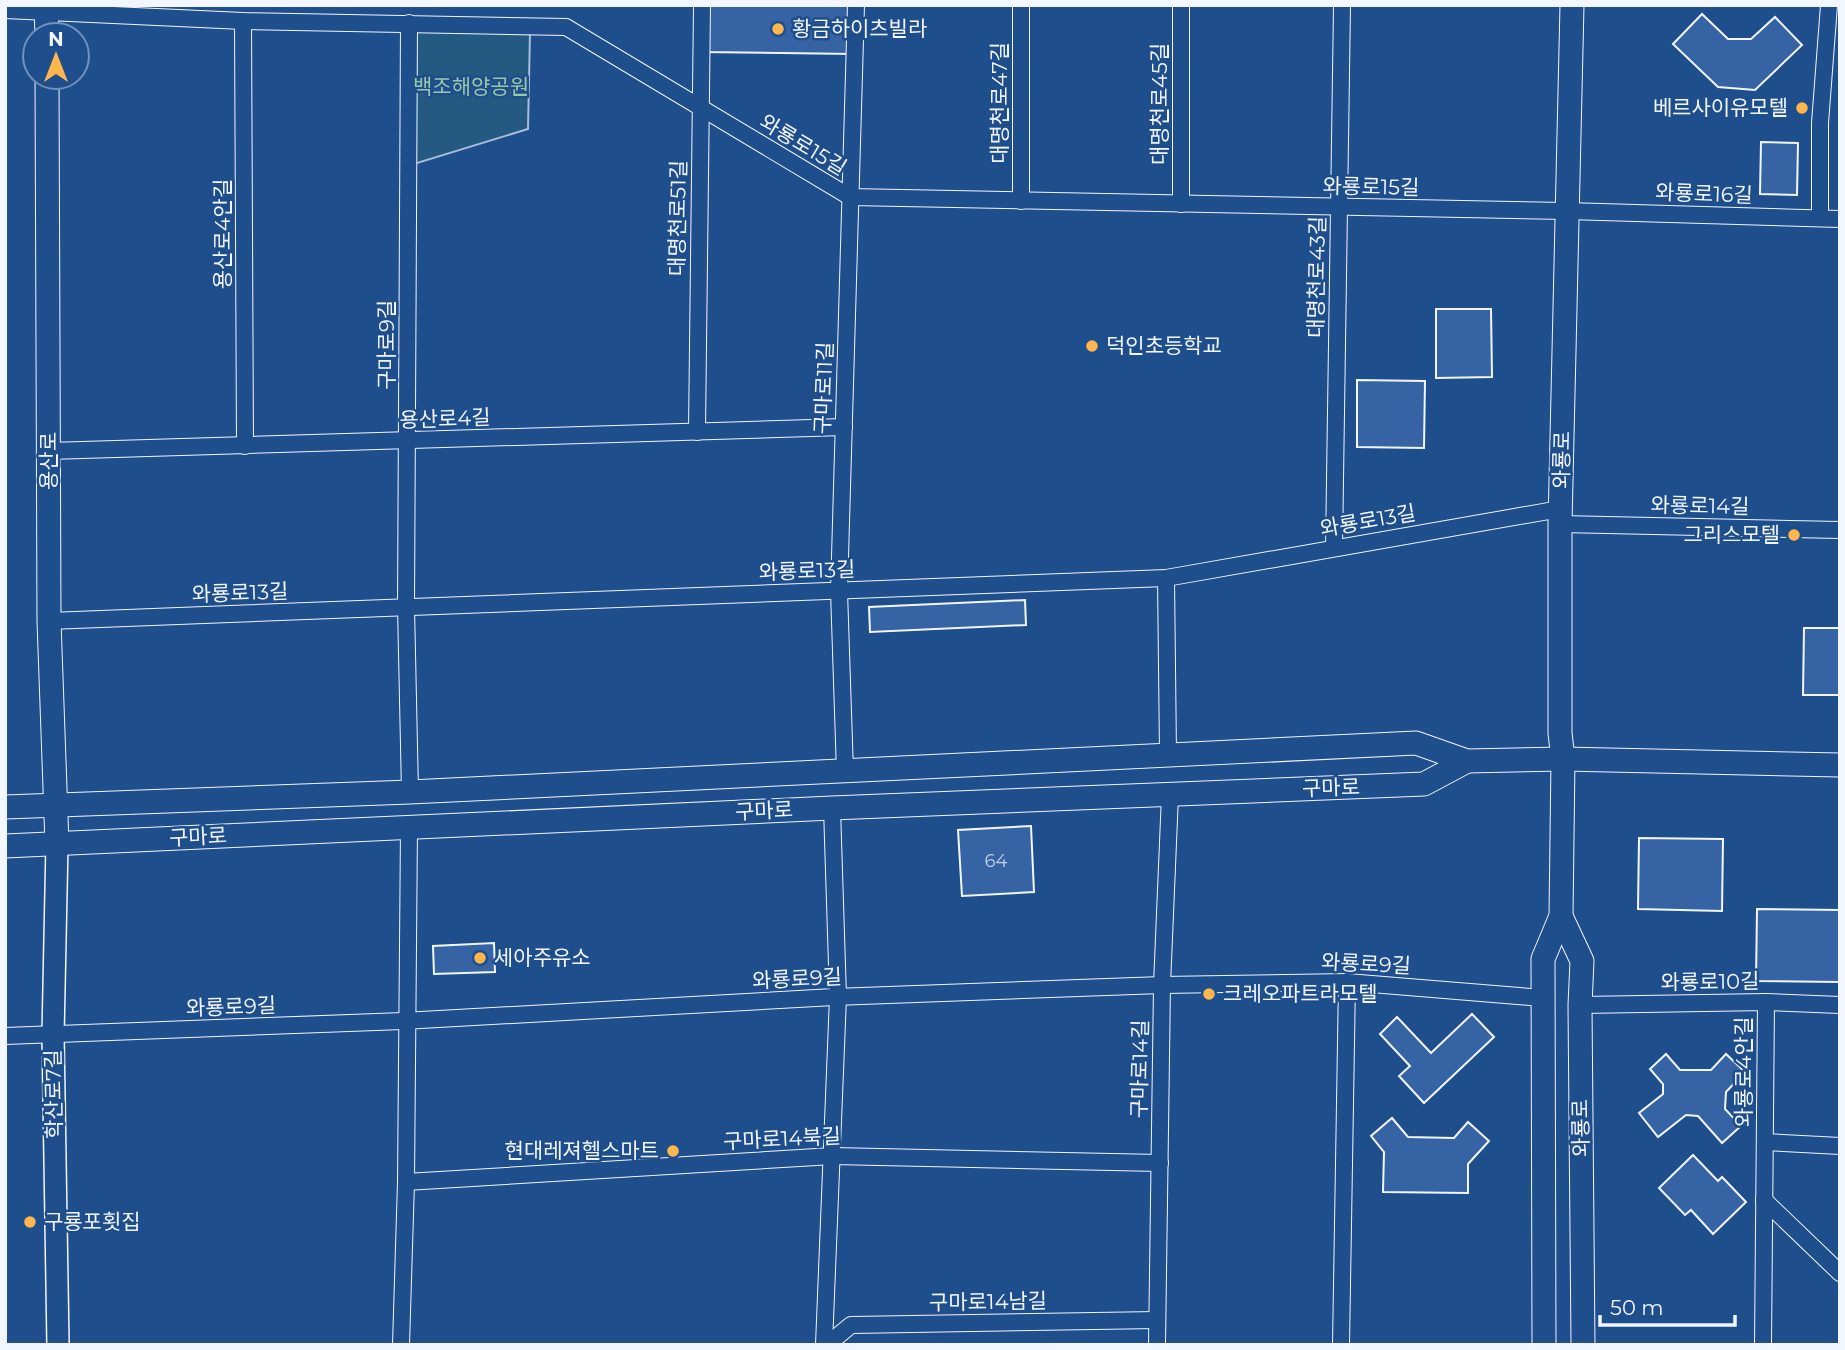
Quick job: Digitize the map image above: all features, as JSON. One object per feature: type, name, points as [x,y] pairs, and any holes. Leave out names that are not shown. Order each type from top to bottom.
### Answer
[{"type":"main road","name":"와룡로","points":[[1544,1345],[1543,959],[1561,916],[1563,759],[1560,733],[1560,516],[1572,5]]},
{"type":"main road","name":"용산로","points":[[47,91],[49,621],[56,805],[47,844]]},
{"type":"main road","name":"구마로","points":[[5,807],[410,792],[1416,743],[1466,761],[1563,759],[1840,765]]},
{"type":"main road","name":"구마로","points":[[5,846],[832,807],[1424,784],[1466,761]]},
{"type":"main road","points":[[5,862],[47,844]]},
{"type":"main road","name":"와룡로","points":[[1561,916],[1582,961],[1580,1004],[1583,1345]]},
{"type":"street","name":"대명천로51길","points":[[697,432],[702,5]]},
{"type":"street","name":"구마로11길","points":[[845,772],[839,591],[856,5]]},
{"type":"street","name":"대명천로47길","points":[[1021,5],[1021,201]]},
{"type":"street","name":"대명천로45길","points":[[1181,5],[1181,204]]},
{"type":"street","name":"대명천로43길","points":[[1334,548],[1342,5]]},
{"type":"street","points":[[1820,218],[1820,123],[1829,5]]},
{"type":"street","name":"와룡로15길","points":[[5,10],[46,18],[566,27],[850,197],[1567,211]]},
{"type":"street","name":"용산로4안길","points":[[243,21],[245,446]]},
{"type":"street","name":"구마로9길","points":[[409,23],[406,607],[410,792]]},
{"type":"street","name":"와룡로16길","points":[[1567,211],[1840,219]]},
{"type":"street","name":"용산로4길","points":[[49,451],[844,427]]},
{"type":"street","name":"와룡로13길","points":[[49,621],[1166,578],[1334,548],[1560,516]]},
{"type":"street","name":"와룡로14길","points":[[1560,516],[1840,530]]},
{"type":"street","points":[[1166,578],[1168,755]]},
{"type":"street","name":"구마로14길","points":[[1157,1345],[1162,985],[1170,795]]},
{"type":"street","points":[[825,1345],[838,997],[832,807]]},
{"type":"street","points":[[401,1345],[406,1182],[409,827]]},
{"type":"street","name":"학산로7길","points":[[47,844],[54,1035],[58,1345]]},
{"type":"street","points":[[1342,1345],[1347,982]]},
{"type":"street","name":"와룡로9길","points":[[5,1037],[407,1021],[838,997],[1162,985],[1347,982],[1543,998]]},
{"type":"street","name":"와룡로10길","points":[[1580,1004],[1766,1002],[1840,1005]]},
{"type":"street","name":"와룡로4안길","points":[[1763,1345],[1766,1002]]},
{"type":"street","name":"와룡로4안길","points":[[1765,1142],[1840,1146]]},
{"type":"street","name":"구마로14북길","points":[[406,1182],[833,1156],[1160,1163]]},
{"type":"street","points":[[1764,1199],[1840,1273]]},
{"type":"street","name":"구마로14남길","points":[[825,1345],[851,1325],[1157,1320]]},
{"type":"green space","name":"백조해양공원","points":[[414,29],[530,32],[528,129],[414,164]]},
{"type":"building","name":"황금하이츠빌라","points":[[702,5],[856,5],[854,54],[701,52]]},
{"type":"building","points":[[1702,14],[1728,39],[1751,39],[1775,17],[1802,45],[1755,90],[1718,87],[1673,44]]},
{"type":"building","points":[[1761,142],[1798,143],[1797,195],[1760,194]]},
{"type":"building","points":[[1436,309],[1491,309],[1492,377],[1436,378]]},
{"type":"building","points":[[1357,380],[1425,381],[1424,448],[1357,447]]},
{"type":"building","points":[[1025,600],[1026,625],[870,632],[869,607]]},
{"type":"building","points":[[1804,628],[1840,628],[1840,695],[1803,695]]},
{"type":"building","points":[[1031,826],[1034,892],[962,896],[958,830]]},
{"type":"building","points":[[1639,838],[1723,839],[1722,911],[1638,909]]},
{"type":"building","points":[[1757,909],[1840,910],[1839,982],[1756,981]]},
{"type":"building","points":[[494,943],[495,972],[434,974],[433,946]]},
{"type":"building","points":[[1472,1014],[1494,1037],[1424,1103],[1399,1076],[1410,1066],[1380,1034],[1397,1017],[1431,1053]]},
{"type":"building","points":[[1666,1054],[1680,1070],[1711,1070],[1726,1054],[1745,1072],[1726,1092],[1725,1109],[1741,1126],[1722,1143],[1698,1116],[1686,1115],[1658,1137],[1639,1113],[1663,1094],[1663,1084],[1650,1069]]},
{"type":"building","points":[[1392,1118],[1408,1137],[1454,1138],[1468,1122],[1489,1141],[1468,1164],[1468,1193],[1383,1192],[1384,1152],[1371,1136]]},
{"type":"building","points":[[1693,1155],[1718,1181],[1722,1177],[1746,1202],[1713,1234],[1691,1210],[1685,1215],[1659,1188]]},
{"type":"place","name":"황금하이츠빌라","points":[[778,29]]},
{"type":"place","name":"베르사이유모텔","points":[[1802,108]]},
{"type":"place","name":"덕인초등학교","points":[[1092,346]]},
{"type":"place","name":"그리스모텔","points":[[1794,535]]},
{"type":"place","name":"세아주유소","points":[[480,958]]},
{"type":"place","name":"크레오파트라모텔","points":[[1209,994]]},
{"type":"place","name":"현대레져헬스마트","points":[[673,1151]]},
{"type":"place","name":"구룡포횟집","points":[[30,1222]]}]
